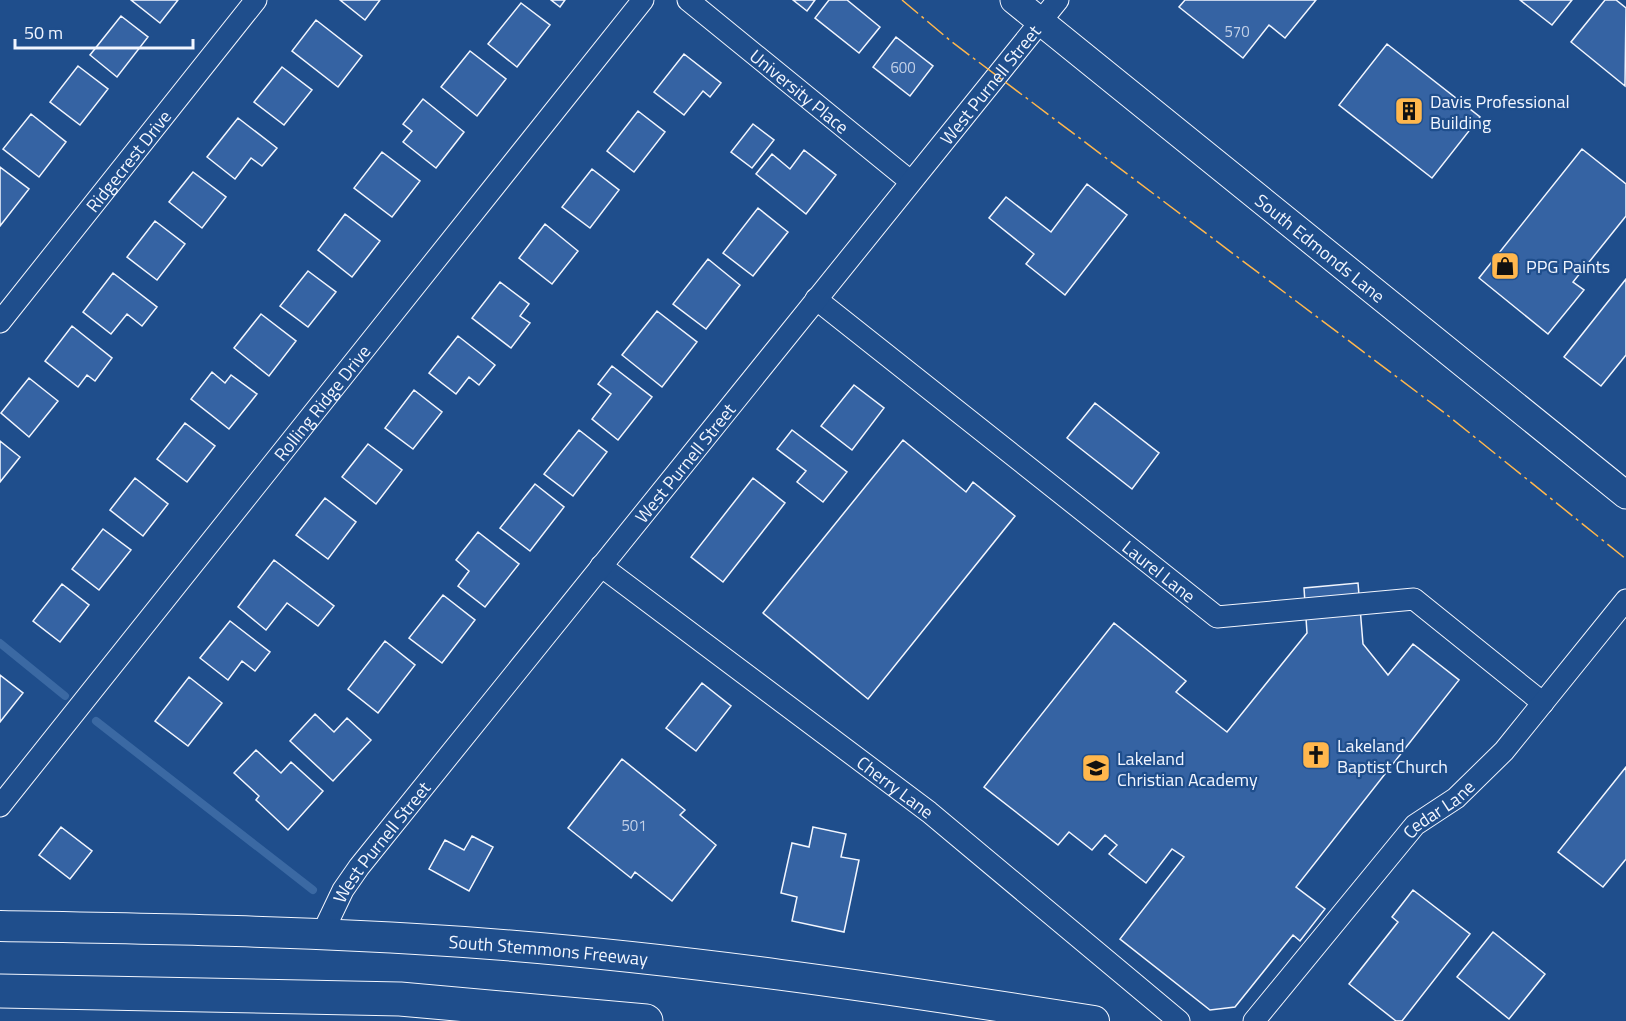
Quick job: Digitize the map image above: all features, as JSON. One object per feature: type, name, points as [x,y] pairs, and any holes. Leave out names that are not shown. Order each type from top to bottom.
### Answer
[{"type":"highway","points":[[0,991],[400,999],[646,1021]]},
{"type":"main road","name":"South Stemmons Freeway","points":[[0,926],[322,934],[466,942],[878,987],[1094,1021]]},
{"type":"street","name":"Ridgecrest Drive","points":[[0,322],[256,0]]},
{"type":"street","name":"Rolling Ridge Drive","points":[[0,806],[643,0]]},
{"type":"street","name":"University Place","points":[[688,0],[910,181]]},
{"type":"street","name":"South Edmonds Lane","points":[[1014,0],[1626,495]]},
{"type":"street","name":"West Purnell Street","points":[[322,934],[343,890],[359,867],[1058,0]]},
{"type":"street","name":"Laurel Lane","points":[[816,299],[1217,617],[1414,599],[1543,703]]},
{"type":"street","name":"Cherry Lane","points":[[601,566],[929,812],[1179,1021]]},
{"type":"street","name":"Cedar Lane","points":[[1254,1021],[1415,825],[1456,798],[1504,751],[1626,600]]},
{"type":"building","points":[[131,0],[178,0],[160,23]]},
{"type":"building","points":[[340,0],[380,0],[365,20]]},
{"type":"building","points":[[551,0],[565,0],[560,7]]},
{"type":"building","points":[[793,0],[815,0],[807,11]]},
{"type":"building","points":[[829,0],[847,0],[880,27],[859,53],[815,18]]},
{"type":"building","points":[[1185,0],[1316,0],[1285,38],[1269,25],[1243,58],[1179,7]]},
{"type":"building","points":[[1520,0],[1572,0],[1552,25]]},
{"type":"building","points":[[1605,0],[1616,0],[1626,8],[1625,86],[1571,42]]},
{"type":"building","points":[[521,3],[550,25],[517,67],[488,44]]},
{"type":"building","points":[[121,16],[148,37],[117,77],[90,55]]},
{"type":"building","points":[[316,20],[362,56],[338,87],[292,51]]},
{"type":"building","points":[[896,37],[933,66],[910,96],[873,67]]},
{"type":"building","name":"Davis Professional Building","points":[[1387,44],[1480,117],[1432,178],[1339,105]]},
{"type":"building","points":[[470,51],[506,79],[477,116],[441,87]]},
{"type":"building","points":[[684,54],[721,83],[710,97],[703,91],[684,115],[654,92]]},
{"type":"building","points":[[78,66],[108,89],[80,125],[50,102]]},
{"type":"building","points":[[282,67],[312,90],[284,125],[254,102]]},
{"type":"building","points":[[423,99],[464,132],[436,168],[403,142],[412,131],[403,124]]},
{"type":"building","points":[[638,111],[665,132],[634,172],[607,151]]},
{"type":"building","points":[[31,114],[66,142],[39,177],[3,149]]},
{"type":"building","points":[[238,118],[277,148],[262,166],[251,158],[235,179],[207,157]]},
{"type":"building","points":[[753,124],[774,140],[752,168],[731,152]]},
{"type":"building","points":[[1582,149],[1626,184],[1626,216],[1573,282],[1584,290],[1548,334],[1479,278]]},
{"type":"building","points":[[804,150],[836,175],[806,214],[756,174],[772,154],[790,169]]},
{"type":"building","points":[[382,152],[420,181],[392,217],[354,188]]},
{"type":"building","points":[[0,167],[29,189],[0,226]]},
{"type":"building","points":[[592,169],[619,190],[590,228],[562,207]]},
{"type":"building","points":[[193,172],[226,197],[202,228],[169,202]]},
{"type":"building","points":[[1087,184],[1127,215],[1065,295],[1026,264],[1034,254],[989,218],[1006,197],[1051,232]]},
{"type":"building","points":[[758,208],[788,232],[753,276],[723,253]]},
{"type":"building","points":[[345,214],[380,241],[352,277],[318,250]]},
{"type":"building","points":[[155,221],[185,244],[157,280],[127,257]]},
{"type":"building","points":[[545,224],[578,251],[552,284],[519,258]]},
{"type":"building","points":[[708,259],[740,285],[706,329],[673,304]]},
{"type":"building","points":[[308,271],[336,292],[308,327],[280,306]]},
{"type":"building","points":[[113,273],[157,307],[142,326],[127,314],[111,334],[83,312]]},
{"type":"building","points":[[1626,279],[1626,355],[1601,386],[1564,357]]},
{"type":"building","points":[[500,282],[529,304],[520,316],[530,323],[511,348],[472,318]]},
{"type":"building","points":[[657,311],[697,342],[662,387],[622,355]]},
{"type":"building","points":[[261,314],[296,341],[269,376],[234,348]]},
{"type":"building","points":[[72,326],[112,358],[95,381],[87,375],[78,387],[45,361]]},
{"type":"building","points":[[458,336],[495,365],[479,385],[469,377],[456,394],[429,373]]},
{"type":"building","points":[[612,366],[652,397],[618,440],[592,419],[611,394],[598,384]]},
{"type":"building","points":[[212,372],[225,383],[231,375],[257,394],[229,429],[191,399]]},
{"type":"building","points":[[29,378],[58,401],[29,437],[1,413]]},
{"type":"building","points":[[854,385],[884,408],[852,450],[821,426]]},
{"type":"building","points":[[414,390],[442,412],[413,449],[385,428]]},
{"type":"building","points":[[1095,403],[1159,453],[1132,489],[1067,438]]},
{"type":"building","points":[[185,423],[215,446],[187,482],[157,459]]},
{"type":"building","points":[[579,430],[607,452],[573,496],[544,474]]},
{"type":"building","points":[[792,430],[847,472],[823,502],[797,482],[806,471],[777,449]]},
{"type":"building","points":[[903,440],[966,492],[973,482],[1015,516],[868,699],[763,613]]},
{"type":"building","points":[[0,441],[20,457],[0,482]]},
{"type":"building","points":[[368,444],[402,470],[376,504],[342,477]]},
{"type":"building","points":[[135,478],[168,504],[143,536],[110,510]]},
{"type":"building","points":[[753,478],[785,503],[723,582],[691,557]]},
{"type":"building","points":[[535,484],[564,507],[530,551],[500,528]]},
{"type":"building","points":[[325,498],[356,522],[328,559],[296,535]]},
{"type":"building","points":[[103,529],[131,550],[99,590],[72,569]]},
{"type":"building","points":[[478,532],[519,564],[485,607],[458,586],[469,571],[456,560]]},
{"type":"building","points":[[274,560],[334,606],[318,626],[287,603],[266,630],[238,607]]},
{"type":"building","points":[[1358,583],[1363,644],[1388,675],[1413,644],[1459,680],[1296,887],[1325,909],[1300,941],[1293,935],[1235,1007],[1210,1010],[1120,939],[1184,857],[1172,849],[1146,883],[1109,854],[1117,845],[1105,835],[1092,850],[1069,832],[1058,845],[984,787],[1114,623],[1186,681],[1176,692],[1227,732],[1307,633],[1304,588]]},
{"type":"building","points":[[62,584],[89,605],[60,642],[33,621]]},
{"type":"building","points":[[443,595],[475,620],[442,663],[409,638]]},
{"type":"building","points":[[230,621],[270,652],[255,671],[242,661],[228,680],[200,658]]},
{"type":"building","points":[[385,641],[415,665],[378,713],[348,689]]},
{"type":"building","points":[[0,675],[23,693],[0,722]]},
{"type":"building","points":[[189,677],[222,703],[188,746],[155,721]]},
{"type":"building","points":[[702,683],[731,706],[696,751],[666,728]]},
{"type":"building","points":[[315,714],[334,732],[347,718],[371,740],[333,781],[290,741]]},
{"type":"building","points":[[256,750],[281,773],[291,762],[323,791],[288,830],[256,800],[259,796],[234,773]]},
{"type":"building","points":[[622,759],[685,810],[680,815],[716,845],[672,901],[635,872],[631,878],[568,828]]},
{"type":"building","points":[[1626,767],[1626,859],[1603,887],[1558,852]]},
{"type":"building","points":[[61,827],[92,851],[70,879],[39,855]]},
{"type":"building","points":[[813,827],[846,834],[841,857],[859,860],[844,932],[792,921],[797,897],[781,893],[792,843],[809,847]]},
{"type":"building","points":[[472,836],[493,847],[469,891],[429,869],[445,840],[464,850]]},
{"type":"building","points":[[1413,890],[1470,934],[1402,1021],[1396,1021],[1349,984],[1398,922],[1392,917]]},
{"type":"building","points":[[1493,932],[1545,974],[1509,1019],[1457,977]]},
{"type":"waterway","points":[[0,643],[65,696]]},
{"type":"waterway","points":[[96,721],[313,890]]},
{"type":"power","points":[[902,0],[952,42],[1446,414],[1626,559]]},
{"type":"place","name":"Davis Professional Building","points":[[1409,111]]},
{"type":"place","name":"PPG Paints","points":[[1505,266]]},
{"type":"place","name":"Lakeland Baptist Church","points":[[1316,755]]},
{"type":"place","name":"Lakeland Christian Academy","points":[[1096,768]]}]
